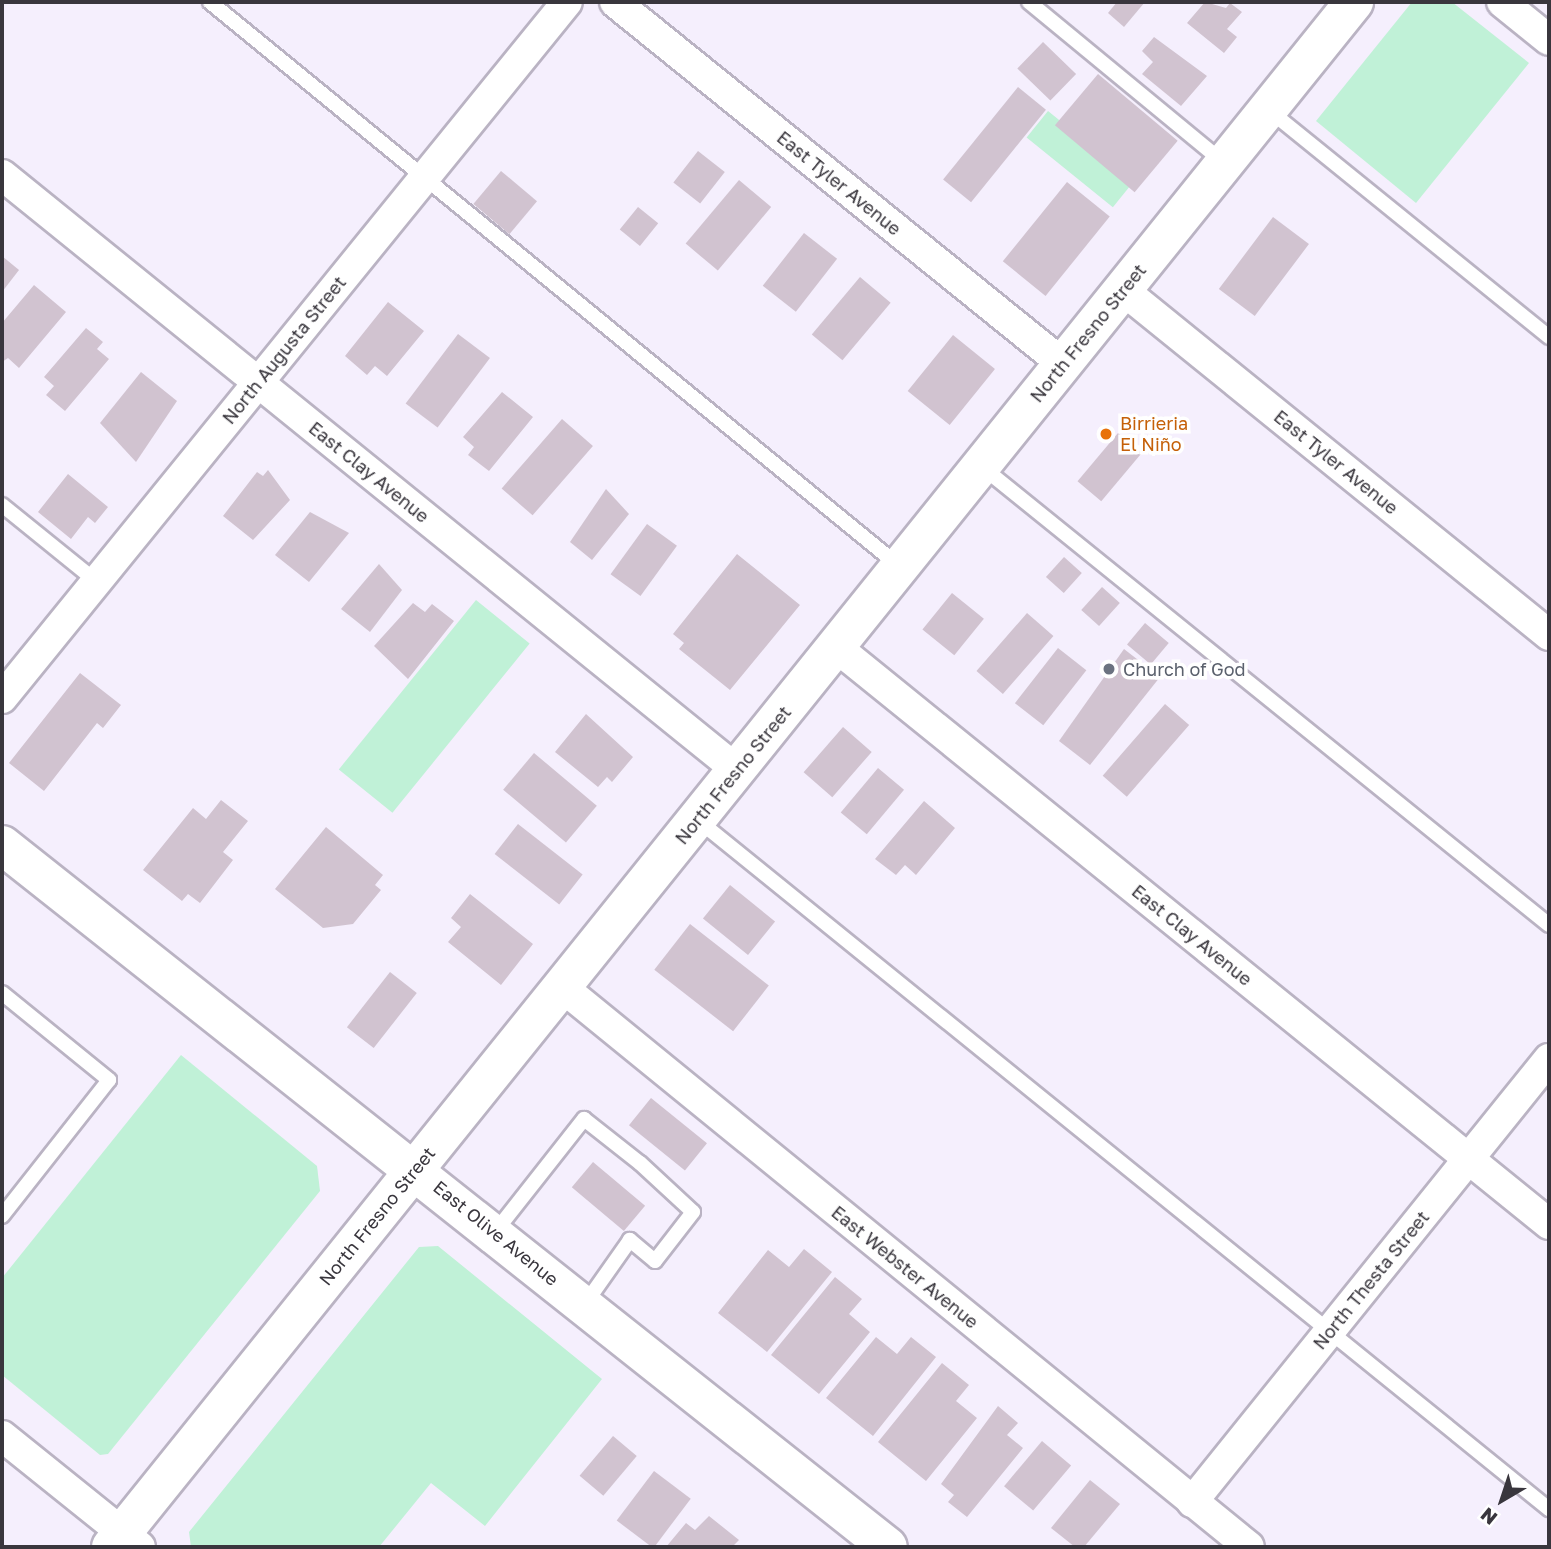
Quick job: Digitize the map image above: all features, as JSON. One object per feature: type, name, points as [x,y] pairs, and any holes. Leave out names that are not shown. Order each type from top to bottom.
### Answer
[{"type":"main road","name":"North Fresno Street","points":[[125,1542],[416,1168],[1354,2]]},
{"type":"main road","name":"East Olive Avenue","points":[[7,858],[416,1168],[888,1547]]},
{"type":"street","name":"North Augusta Street","points":[[2,698],[567,2]]},
{"type":"street","name":"East Tyler Avenue","points":[[615,2],[1063,364]]},
{"type":"street","points":[[1502,2],[1549,40]]},
{"type":"street","name":"East Clay Avenue","points":[[2,175],[737,770]]},
{"type":"street","name":"East Tyler Avenue","points":[[1123,290],[1549,635]]},
{"type":"street","name":"East Clay Avenue","points":[[836,647],[1549,1224]]},
{"type":"street","name":"East Webster Avenue","points":[[562,987],[1249,1547]]},
{"type":"street","name":"North Thesta Street","points":[[1192,1502],[1549,1059]]},
{"type":"street","points":[[2,1436],[125,1542]]},
{"type":"lane","points":[[210,2],[427,176],[900,567]]},
{"type":"lane","points":[[1029,2],[1224,163]]},
{"type":"lane","points":[[1268,110],[1549,337]]},
{"type":"lane","points":[[981,466],[1549,925]]},
{"type":"lane","points":[[2,505],[96,582]]},
{"type":"lane","points":[[697,819],[1549,1509]]},
{"type":"lane","points":[[2,993],[109,1080],[2,1216]]},
{"type":"lane","points":[[495,1232],[584,1119],[640,1163],[693,1212],[655,1261],[629,1240],[585,1304]]},
{"type":"green space","points":[[1412,2],[1452,2],[1529,63],[1416,203],[1316,121]]},
{"type":"green space","points":[[1048,111],[1134,181],[1113,207],[1027,137]]},
{"type":"green space","points":[[476,600],[530,643],[392,813],[339,769]]},
{"type":"green space","points":[[181,1055],[317,1166],[320,1191],[108,1454],[100,1455],[2,1375],[2,1278]]},
{"type":"green space","points":[[438,1246],[602,1379],[485,1526],[431,1483],[379,1547],[191,1547],[189,1532],[419,1247]]},
{"type":"building","points":[[1117,2],[1145,2],[1124,27],[1108,13]]},
{"type":"building","points":[[1205,2],[1226,8],[1230,3],[1242,12],[1227,29],[1237,37],[1224,53],[1187,23]]},
{"type":"building","points":[[1154,37],[1207,76],[1181,106],[1142,74],[1153,62],[1142,51]]},
{"type":"building","points":[[1043,42],[1076,74],[1050,101],[1017,69]]},
{"type":"building","points":[[1098,74],[1178,141],[1135,192],[1055,125]]},
{"type":"building","points":[[1018,87],[1046,110],[971,202],[943,179]]},
{"type":"building","points":[[698,151],[725,172],[700,203],[673,183]]},
{"type":"building","points":[[501,171],[537,201],[509,234],[473,204]]},
{"type":"building","points":[[739,180],[771,207],[718,271],[686,244]]},
{"type":"building","points":[[1067,182],[1110,217],[1046,296],[1003,261]]},
{"type":"building","points":[[638,207],[658,223],[640,246],[620,230]]},
{"type":"building","points":[[1273,217],[1309,244],[1255,316],[1219,289]]},
{"type":"building","points":[[804,233],[837,259],[796,312],[763,286]]},
{"type":"building","points":[[2,256],[19,270],[2,292]]},
{"type":"building","points":[[860,277],[891,303],[842,360],[812,334]]},
{"type":"building","points":[[34,285],[66,312],[19,368],[8,358],[2,362],[2,323]]},
{"type":"building","points":[[388,302],[424,331],[387,376],[375,366],[367,375],[345,356]]},
{"type":"building","points":[[86,328],[103,342],[97,349],[109,359],[65,411],[46,395],[54,386],[44,377]]},
{"type":"building","points":[[458,334],[490,358],[438,428],[406,403]]},
{"type":"building","points":[[953,335],[995,369],[950,425],[908,391]]},
{"type":"building","points":[[141,372],[177,401],[136,462],[100,423]]},
{"type":"building","points":[[502,392],[533,417],[489,471],[468,455],[474,447],[463,437]]},
{"type":"building","points":[[562,419],[593,446],[533,515],[502,488]]},
{"type":"building","points":[[1118,433],[1142,453],[1101,501],[1078,481]]},
{"type":"building","points":[[268,470],[290,500],[253,540],[223,516],[257,472],[263,476]]},
{"type":"building","points":[[68,474],[108,507],[95,523],[88,517],[71,539],[38,512]]},
{"type":"building","points":[[606,489],[629,514],[592,560],[570,542]]},
{"type":"building","points":[[310,512],[349,533],[309,582],[275,555]]},
{"type":"building","points":[[647,524],[677,546],[640,596],[611,574]]},
{"type":"building","points":[[737,554],[800,605],[730,690],[679,649],[684,643],[673,634]]},
{"type":"building","points":[[1064,557],[1082,573],[1064,593],[1046,577]]},
{"type":"building","points":[[379,564],[402,590],[370,632],[341,609]]},
{"type":"building","points":[[1102,587],[1120,603],[1099,626],[1081,610]]},
{"type":"building","points":[[952,593],[984,619],[954,655],[922,630]]},
{"type":"building","points":[[413,603],[425,612],[432,604],[454,621],[408,679],[374,646]]},
{"type":"building","points":[[1027,613],[1053,636],[1003,694],[976,671]]},
{"type":"building","points":[[1145,623],[1169,643],[1151,664],[1127,644]]},
{"type":"building","points":[[1058,648],[1086,670],[1043,725],[1015,703]]},
{"type":"building","points":[[1124,649],[1160,677],[1090,765],[1059,741]]},
{"type":"building","points":[[80,673],[121,705],[103,728],[97,723],[44,791],[9,763]]},
{"type":"building","points":[[1165,704],[1189,725],[1127,797],[1103,776]]},
{"type":"building","points":[[586,714],[633,757],[612,782],[607,777],[598,787],[555,752]]},
{"type":"building","points":[[843,727],[872,752],[832,797],[804,772]]},
{"type":"building","points":[[534,753],[597,806],[566,842],[503,790]]},
{"type":"building","points":[[878,768],[904,790],[867,834],[841,812]]},
{"type":"building","points":[[221,800],[248,821],[223,852],[233,860],[200,903],[188,894],[182,901],[143,870],[193,808],[206,819]]},
{"type":"building","points":[[924,801],[955,828],[916,875],[905,865],[896,875],[875,859]]},
{"type":"building","points":[[518,824],[583,874],[559,904],[495,854]]},
{"type":"building","points":[[326,827],[383,875],[375,885],[381,890],[353,924],[323,928],[275,889]]},
{"type":"building","points":[[730,885],[775,922],[748,955],[703,918]]},
{"type":"building","points":[[470,894],[533,944],[501,985],[448,942],[461,927],[451,918]]},
{"type":"building","points":[[690,924],[769,986],[733,1031],[654,970]]},
{"type":"building","points":[[390,972],[417,993],[374,1048],[347,1027]]},
{"type":"building","points":[[651,1098],[707,1143],[685,1171],[629,1125]]},
{"type":"building","points":[[593,1162],[645,1206],[624,1231],[572,1187]]},
{"type":"building","points":[[804,1249],[832,1272],[767,1352],[718,1313],[768,1250],[789,1267]]},
{"type":"building","points":[[835,1277],[862,1299],[849,1314],[870,1332],[819,1394],[771,1355]]},
{"type":"building","points":[[876,1337],[897,1354],[911,1337],[936,1357],[873,1436],[826,1398]]},
{"type":"building","points":[[942,1363],[969,1385],[956,1401],[977,1418],[926,1481],[878,1442]]},
{"type":"building","points":[[998,1406],[1018,1423],[1007,1435],[1023,1448],[967,1517],[948,1502],[954,1495],[941,1484]]},
{"type":"building","points":[[613,1436],[637,1456],[603,1496],[580,1476]]},
{"type":"building","points":[[1042,1441],[1071,1465],[1033,1511],[1004,1486]]},
{"type":"building","points":[[654,1471],[691,1499],[654,1547],[617,1521]]},
{"type":"building","points":[[1090,1480],[1120,1504],[1084,1547],[1075,1547],[1051,1528]]},
{"type":"building","points":[[709,1516],[739,1540],[732,1547],[666,1547],[686,1523],[695,1530]]},
{"type":"place","name":"Birrieria El Niño","points":[[1106,434]]},
{"type":"place","name":"Church of God","points":[[1109,669]]}]
